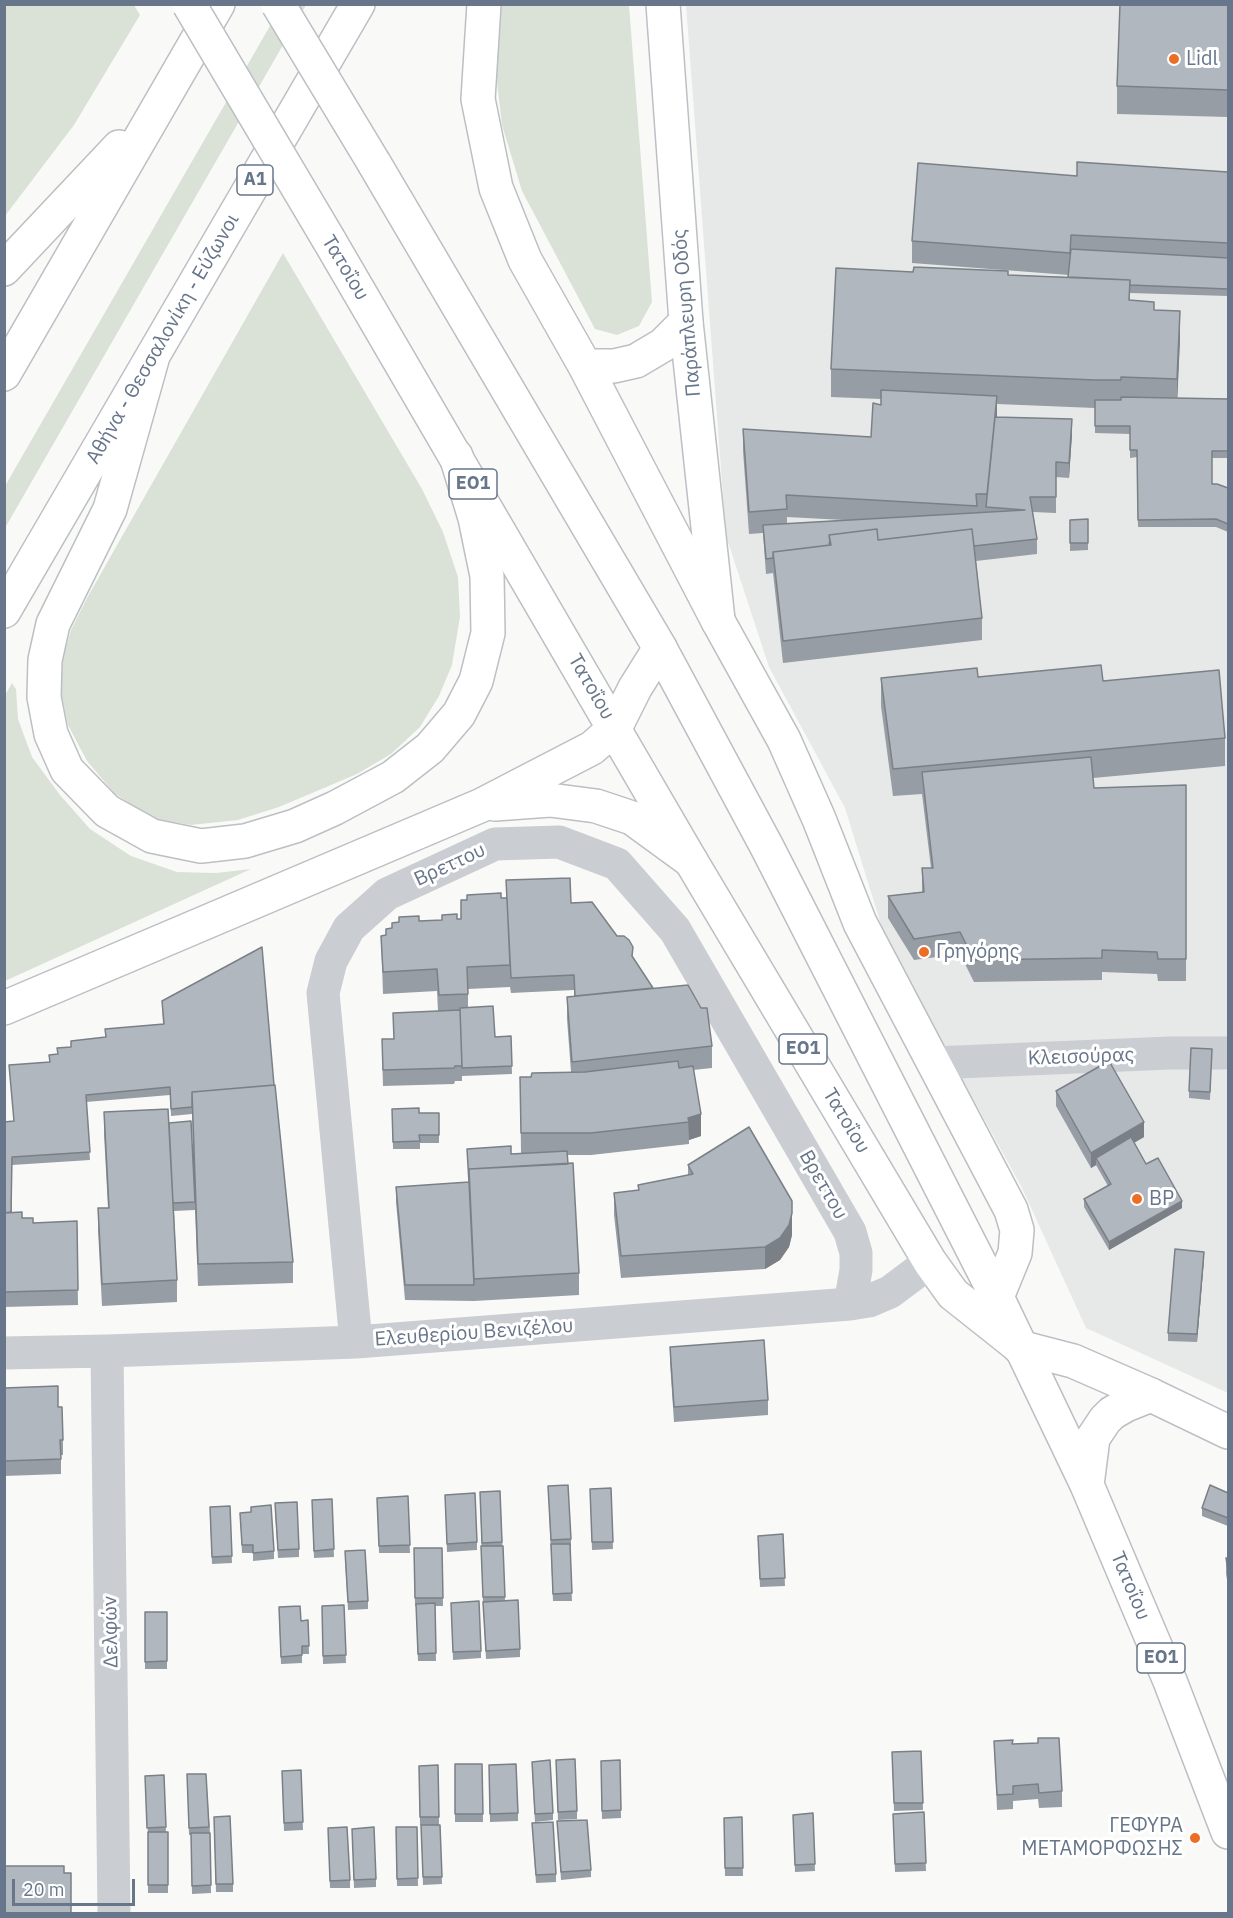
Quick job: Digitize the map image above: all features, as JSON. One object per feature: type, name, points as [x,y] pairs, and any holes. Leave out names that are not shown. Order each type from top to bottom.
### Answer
[{"type":"main road","name":"Τατοΐου","points":[[189,4],[456,456],[691,861],[930,1262],[952,1294],[1019,1347]]},
{"type":"main road","points":[[4,374],[218,4]]},
{"type":"main road","name":"Τατοΐου","points":[[278,4],[660,648],[767,847],[997,1298],[1087,1485],[1170,1681],[1228,1832]]},
{"type":"main road","name":"Αθήνα - Θεσσαλονίκη - Εύζωνοι","points":[[4,611],[358,4]]},
{"type":"main road","points":[[484,4],[478,99],[496,188],[525,260],[585,366],[783,740],[819,819],[860,923],[1011,1210],[1017,1230],[1015,1253],[997,1298]]},
{"type":"main road","name":"Παράπλευρη Οδός","points":[[663,4],[686,322],[718,621]]},
{"type":"main road","points":[[4,269],[158,106]]},
{"type":"main road","points":[[585,366],[614,366],[636,361],[663,345],[686,322]]},
{"type":"main road","points":[[153,356],[110,509],[53,624],[45,660],[44,697],[51,734],[67,770],[107,811],[152,836],[201,846],[245,841],[295,826],[393,777],[430,748],[459,714],[476,681],[488,633],[487,576],[475,518],[456,456]]},
{"type":"main road","points":[[4,1008],[482,805],[592,748],[615,728],[635,688],[660,648]]},
{"type":"main road","points":[[482,805],[550,800],[596,806],[632,818],[691,861]]},
{"type":"main road","points":[[1019,1347],[1072,1361],[1228,1432]]},
{"type":"main road","points":[[1087,1485],[1093,1438],[1105,1420],[1126,1405],[1151,1395]]},
{"type":"street","name":"Βρεττου","points":[[356,1342],[323,993],[331,961],[349,928],[387,894],[495,844],[559,842],[617,864],[675,930],[850,1232],[856,1253],[856,1270],[850,1304]]},
{"type":"street","name":"Κλεισούρας","points":[[934,1063],[1170,1053],[1228,1053]]},
{"type":"street","name":"Ελευθερίου Βενιζέλου","points":[[4,1353],[356,1342],[850,1304],[869,1301],[890,1292],[930,1262]]},
{"type":"street","name":"Δελφών","points":[[107,1351],[114,1914]]},
{"type":"shaded area","points":[[5,4],[134,5],[140,15],[74,125],[5,216]]},
{"type":"shaded area","points":[[282,5],[306,5],[5,528],[5,486]]},
{"type":"shaded area","points":[[500,5],[629,5],[652,302],[639,326],[617,335],[595,329],[522,191],[502,125],[495,65]]},
{"type":"shaded area","points":[[686,5],[1228,5],[1228,1393],[1086,1328],[1021,1186],[886,941],[845,808],[769,667],[726,536]]},
{"type":"shaded area","points":[[283,253],[422,489],[443,532],[458,577],[460,617],[452,665],[439,696],[420,727],[391,754],[357,774],[279,807],[238,820],[191,825],[151,818],[114,793],[87,761],[68,725],[61,693],[62,662],[71,630],[87,598]]},
{"type":"shaded area","points":[[12,683],[16,689],[18,719],[32,757],[60,795],[90,829],[131,856],[177,872],[216,873],[251,869],[5,981],[4,697]]},
{"type":"building","name":"Lidl","points":[[1120,4],[1228,4],[1228,90],[1117,86]]},
{"type":"building","points":[[1077,162],[1228,172],[1228,243],[1071,235],[1070,253],[912,241],[918,163],[1077,176]]},
{"type":"building","points":[[1071,249],[1228,258],[1228,289],[1130,285],[1130,280],[1068,277]]},
{"type":"building","points":[[914,267],[1008,271],[1008,275],[1130,280],[1129,300],[1154,302],[1154,310],[1180,311],[1177,379],[1121,377],[1121,380],[1095,380],[831,369],[836,268],[913,272]]},
{"type":"building","points":[[881,390],[997,396],[987,494],[976,494],[977,506],[786,495],[787,509],[749,512],[743,429],[871,437],[873,403],[881,405]]},
{"type":"building","points":[[1121,397],[1228,399],[1228,451],[1212,451],[1212,484],[1228,488],[1228,524],[1216,519],[1138,520],[1137,450],[1130,450],[1130,426],[1095,426],[1095,400],[1121,400]]},
{"type":"building","points":[[995,417],[1072,419],[1069,463],[1056,462],[1056,497],[1030,497],[1037,539],[974,546],[972,529],[878,540],[877,529],[829,535],[830,545],[773,552],[773,558],[766,559],[763,525],[1025,510],[986,507]]},
{"type":"building","points":[[1088,519],[1088,543],[1070,543],[1070,520]]},
{"type":"building","points":[[877,529],[878,540],[972,529],[982,618],[783,641],[773,552],[831,545],[829,535]]},
{"type":"building","points":[[1101,665],[1103,681],[1219,670],[1225,738],[893,769],[881,678],[977,668],[978,677]]},
{"type":"building","points":[[1091,757],[1094,788],[1186,785],[1186,959],[1158,959],[1157,952],[1102,950],[1102,958],[974,960],[960,932],[914,939],[888,896],[924,892],[922,868],[933,868],[922,772]]},
{"type":"building","points":[[570,878],[571,903],[592,902],[617,936],[624,936],[629,940],[633,947],[632,956],[653,988],[575,996],[574,975],[511,978],[506,880]]},
{"type":"building","points":[[501,893],[501,898],[507,898],[510,965],[467,967],[468,994],[439,995],[437,969],[383,972],[381,936],[386,935],[386,929],[392,928],[392,923],[399,922],[399,917],[419,916],[419,921],[442,920],[442,915],[457,914],[457,919],[461,919],[461,900],[467,900],[467,895]]},
{"type":"building","points":[[262,947],[274,1085],[192,1092],[192,1107],[171,1109],[170,1087],[86,1095],[90,1152],[12,1157],[11,1212],[4,1213],[4,1122],[14,1121],[9,1065],[50,1062],[49,1055],[58,1054],[57,1048],[71,1047],[71,1041],[106,1037],[105,1029],[164,1024],[162,1001]]},
{"type":"building","points":[[688,985],[701,1008],[707,1008],[712,1046],[572,1062],[567,997]]},
{"type":"building","points":[[493,1006],[495,1037],[511,1036],[512,1066],[462,1068],[460,1008]]},
{"type":"building","points":[[460,1010],[462,1066],[383,1070],[382,1039],[394,1039],[393,1013]]},
{"type":"building","points":[[1191,1048],[1212,1049],[1210,1092],[1189,1091]]},
{"type":"building","points":[[678,1061],[679,1068],[693,1066],[701,1114],[688,1118],[689,1122],[591,1133],[521,1133],[520,1077],[531,1077],[532,1073],[585,1072]]},
{"type":"building","points":[[1109,1061],[1144,1122],[1091,1153],[1056,1091]]},
{"type":"building","points":[[275,1085],[293,1262],[198,1264],[192,1092]]},
{"type":"building","points":[[419,1108],[419,1113],[439,1113],[439,1135],[419,1135],[420,1141],[393,1142],[392,1109]]},
{"type":"building","points":[[168,1109],[177,1280],[102,1284],[98,1208],[109,1208],[104,1112]]},
{"type":"building","points":[[191,1121],[195,1202],[173,1203],[169,1123]]},
{"type":"building","points":[[749,1127],[792,1201],[789,1225],[780,1238],[765,1247],[621,1256],[614,1193],[639,1190],[638,1185],[693,1174],[688,1165]]},
{"type":"building","name":"BP","points":[[1131,1137],[1146,1164],[1158,1158],[1182,1201],[1109,1242],[1084,1199],[1111,1184],[1096,1158]]},
{"type":"building","points":[[511,1146],[511,1154],[567,1151],[568,1164],[469,1169],[469,1183],[467,1149]]},
{"type":"building","points":[[573,1163],[579,1273],[474,1279],[469,1169]]},
{"type":"building","points":[[469,1182],[474,1285],[405,1285],[396,1187]]},
{"type":"building","points":[[22,1212],[22,1218],[33,1218],[33,1223],[77,1221],[78,1290],[4,1292],[4,1213]]},
{"type":"building","points":[[1175,1249],[1204,1252],[1197,1334],[1168,1333]]},
{"type":"building","points":[[764,1340],[768,1400],[674,1407],[670,1347]]},
{"type":"building","points":[[58,1386],[58,1407],[62,1407],[61,1459],[4,1461],[4,1388]]},
{"type":"building","points":[[568,1485],[571,1539],[551,1540],[548,1486]]},
{"type":"building","points":[[1210,1485],[1228,1493],[1228,1518],[1202,1508]]},
{"type":"building","points":[[611,1488],[613,1542],[592,1542],[590,1489]]},
{"type":"building","points":[[500,1491],[502,1542],[482,1543],[480,1492]]},
{"type":"building","points":[[475,1493],[477,1542],[447,1544],[445,1495]]},
{"type":"building","points":[[408,1496],[410,1545],[379,1546],[377,1498]]},
{"type":"building","points":[[332,1499],[334,1549],[314,1551],[312,1500]]},
{"type":"building","points":[[297,1502],[299,1549],[278,1550],[275,1503]]},
{"type":"building","points":[[271,1505],[274,1551],[253,1553],[253,1545],[242,1545],[240,1513],[251,1512],[251,1507]]},
{"type":"building","points":[[230,1506],[232,1556],[212,1557],[210,1507]]},
{"type":"building","points":[[783,1534],[785,1578],[760,1579],[758,1536]]},
{"type":"building","points":[[551,1544],[570,1544],[572,1593],[553,1594]]},
{"type":"building","points":[[481,1546],[503,1546],[505,1597],[483,1597]]},
{"type":"building","points":[[414,1548],[442,1548],[443,1598],[415,1598]]},
{"type":"building","points":[[365,1550],[368,1601],[348,1602],[345,1551]]},
{"type":"building","points":[[518,1600],[520,1649],[486,1651],[483,1602]]},
{"type":"building","points":[[479,1601],[481,1651],[453,1652],[451,1603]]},
{"type":"building","points":[[435,1603],[436,1653],[418,1654],[416,1604]]},
{"type":"building","points":[[344,1605],[346,1655],[323,1656],[322,1606]]},
{"type":"building","points":[[300,1606],[301,1621],[308,1620],[309,1646],[302,1646],[302,1655],[281,1657],[279,1607]]},
{"type":"building","points":[[145,1612],[167,1612],[167,1661],[145,1662]]},
{"type":"building","points":[[1038,1738],[1059,1738],[1062,1791],[1039,1793],[1038,1784],[1013,1786],[1013,1794],[997,1795],[994,1741],[1013,1740],[1012,1744],[1038,1743]]},
{"type":"building","points":[[921,1751],[923,1803],[894,1803],[892,1752]]},
{"type":"building","points":[[575,1759],[577,1811],[558,1812],[556,1760]]},
{"type":"building","points":[[550,1760],[553,1813],[535,1814],[532,1762]]},
{"type":"building","points":[[620,1760],[621,1810],[602,1811],[601,1761]]},
{"type":"building","points":[[455,1764],[482,1764],[483,1814],[455,1814]]},
{"type":"building","points":[[516,1764],[518,1813],[490,1814],[489,1765]]},
{"type":"building","points":[[438,1765],[439,1817],[420,1817],[419,1766]]},
{"type":"building","points":[[301,1770],[303,1822],[284,1823],[282,1771]]},
{"type":"building","points":[[187,1774],[206,1774],[209,1827],[189,1828]]},
{"type":"building","points":[[164,1775],[166,1827],[147,1828],[145,1776]]},
{"type":"building","points":[[924,1812],[926,1863],[895,1864],[893,1814]]},
{"type":"building","points":[[813,1813],[815,1864],[795,1865],[793,1815]]},
{"type":"building","points":[[230,1816],[233,1884],[216,1884],[214,1817]]},
{"type":"building","points":[[742,1817],[743,1868],[725,1868],[724,1818]]},
{"type":"building","points":[[587,1820],[591,1870],[561,1872],[557,1821]]},
{"type":"building","points":[[553,1822],[556,1874],[536,1875],[532,1823]]},
{"type":"building","points":[[421,1825],[440,1825],[442,1877],[423,1877]]},
{"type":"building","points":[[347,1827],[350,1880],[330,1881],[328,1828]]},
{"type":"building","points":[[374,1827],[376,1879],[354,1880],[352,1829]]},
{"type":"building","points":[[396,1827],[417,1827],[418,1878],[397,1879]]},
{"type":"building","points":[[148,1832],[168,1832],[168,1885],[148,1885]]},
{"type":"building","points":[[191,1833],[210,1833],[211,1885],[192,1886]]},
{"type":"building","points":[[4,1866],[64,1866],[64,1873],[71,1873],[71,1914],[4,1914]]},
{"type":"place","name":"Lidl","points":[[1174,59]]},
{"type":"place","name":"Γρηγόρης","points":[[924,952]]},
{"type":"place","name":"BP","points":[[1137,1199]]},
{"type":"place","name":"ΓΕΦΥΡΑ ΜΕΤΑΜΟΡΦΩΣΗΣ","points":[[1195,1838]]}]
